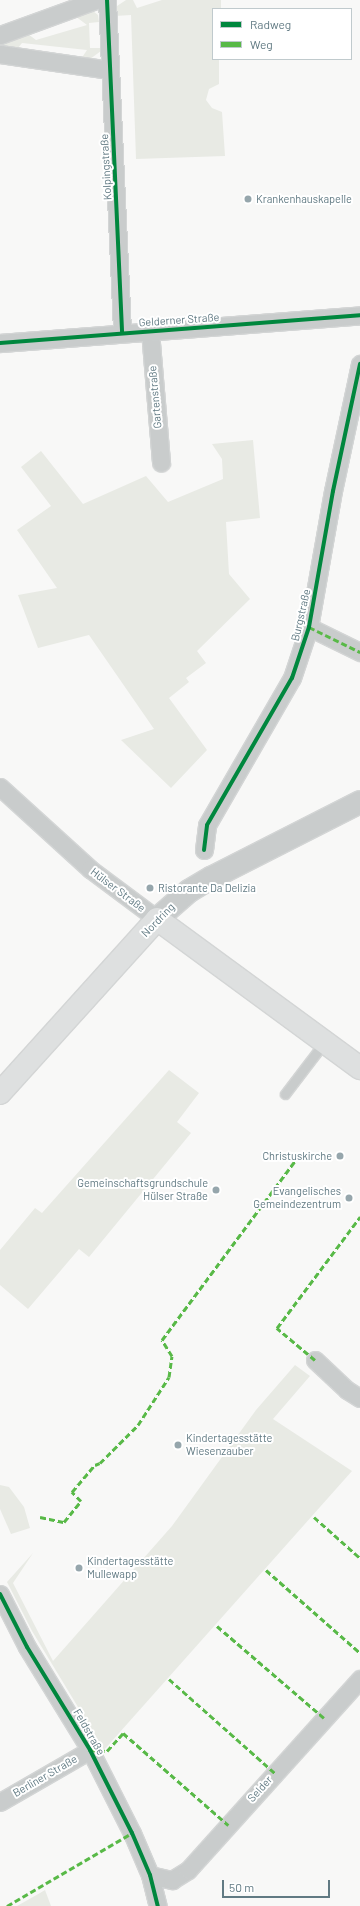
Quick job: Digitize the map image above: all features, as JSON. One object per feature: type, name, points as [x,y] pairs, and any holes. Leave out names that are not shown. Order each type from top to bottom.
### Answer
[{"type":"main road","name":"Hülser Straße","points":[[156,919],[360,1068]]},
{"type":"main road","name":"Nordring","points":[[0,1093],[156,919]]},
{"type":"main road","name":"Hülser Straße","points":[[282,1012],[302,1040],[360,1081]]},
{"type":"street","points":[[0,35],[96,0]]},
{"type":"street","name":"Kolpingstraße","points":[[106,0],[122,333]]},
{"type":"street","points":[[0,54],[110,70]]},
{"type":"street","name":"Gelderner Straße","points":[[0,343],[360,315]]},
{"type":"street","name":"Gartenstraße","points":[[150,331],[161,463]]},
{"type":"street","name":"Burgstraße","points":[[204,850],[207,825],[292,678],[309,627],[333,492],[360,364]]},
{"type":"street","name":"Burgstraße","points":[[309,627],[360,652]]},
{"type":"street","name":"Hülser Straße","points":[[0,787],[90,870],[156,919]]},
{"type":"street","name":"Nordring","points":[[156,919],[189,891],[211,878],[360,802]]},
{"type":"street","points":[[315,1360],[347,1390],[360,1398]]},
{"type":"street","name":"Feldstraße","points":[[0,1594],[27,1647],[90,1750],[150,1876],[158,1906]]},
{"type":"street","name":"Selder","points":[[150,1876],[172,1880],[188,1870],[360,1679]]},
{"type":"street","name":"Berliner Straße","points":[[0,1802],[90,1750]]},
{"type":"lane","points":[[286,1094],[317,1052]]},
{"type":"shaded area","points":[[126,0],[133,0],[137,8],[162,0],[221,0],[221,8],[212,8],[212,60],[219,60],[219,84],[209,89],[206,100],[212,108],[222,112],[225,156],[136,159],[131,15],[115,16],[117,6]]},
{"type":"shaded area","points":[[93,11],[98,15],[99,22],[89,23],[90,48],[101,48],[101,51],[90,59],[79,62],[87,50],[22,43],[14,53],[4,49],[2,42],[24,31],[36,40],[87,25],[75,16]]},
{"type":"shaded area","points":[[253,440],[260,518],[226,522],[229,574],[250,599],[197,651],[206,663],[186,678],[189,682],[169,698],[207,750],[171,788],[121,740],[154,729],[89,635],[38,648],[18,595],[57,588],[17,530],[51,506],[21,467],[41,451],[83,504],[146,476],[168,502],[223,479],[222,459],[212,444]]},
{"type":"shaded area","points":[[169,1070],[199,1093],[177,1122],[191,1133],[89,1257],[79,1249],[28,1309],[0,1285],[0,1250],[35,1208],[42,1213]]},
{"type":"shaded area","points":[[295,1365],[310,1376],[273,1419],[352,1471],[104,1750],[32,1631],[7,1582],[33,1553],[13,1583],[53,1661],[172,1526],[256,1410]]},
{"type":"shaded area","points":[[0,1485],[9,1487],[24,1507],[30,1528],[11,1534],[0,1509]]},
{"type":"shaded area","points":[[45,1890],[51,1906],[17,1906],[40,1893]]},
{"type":"marked path","points":[[309,627],[360,652]]},
{"type":"marked path","points":[[40,1517],[64,1522],[81,1501],[72,1492],[95,1465],[100,1463],[138,1425],[169,1377],[172,1356],[162,1340],[300,1154]]},
{"type":"marked path","points":[[315,1360],[277,1328],[360,1217]]},
{"type":"marked path","points":[[314,1517],[360,1558]]},
{"type":"marked path","points":[[266,1570],[360,1653]]},
{"type":"marked path","points":[[217,1626],[324,1718]]},
{"type":"marked path","points":[[169,1679],[275,1773]]},
{"type":"marked path","points":[[90,1750],[107,1751],[123,1733],[228,1825]]},
{"type":"marked path","points":[[7,1906],[132,1833]]},
{"type":"cycle path","points":[[107,0],[122,333]]},
{"type":"cycle path","points":[[0,343],[360,315]]},
{"type":"cycle path","points":[[204,850],[207,825],[292,678],[309,627],[333,491],[360,364]]},
{"type":"cycle path","points":[[0,1594],[27,1647],[90,1750],[132,1833],[150,1875],[158,1906]]},
{"type":"place","name":"Krankenhauskapelle","points":[[248,199]]},
{"type":"place","name":"Ristorante Da Delizia","points":[[150,888]]},
{"type":"place","name":"Christuskirche","points":[[340,1156]]},
{"type":"place","name":"Gemeinschaftsgrundschule Hülser Straße","points":[[216,1190]]},
{"type":"place","name":"Evangelisches Gemeindezentrum","points":[[349,1198]]},
{"type":"place","name":"Kindertagesstätte Wiesenzauber","points":[[178,1445]]},
{"type":"place","name":"Kindertagesstätte Mullewapp","points":[[79,1568]]}]
